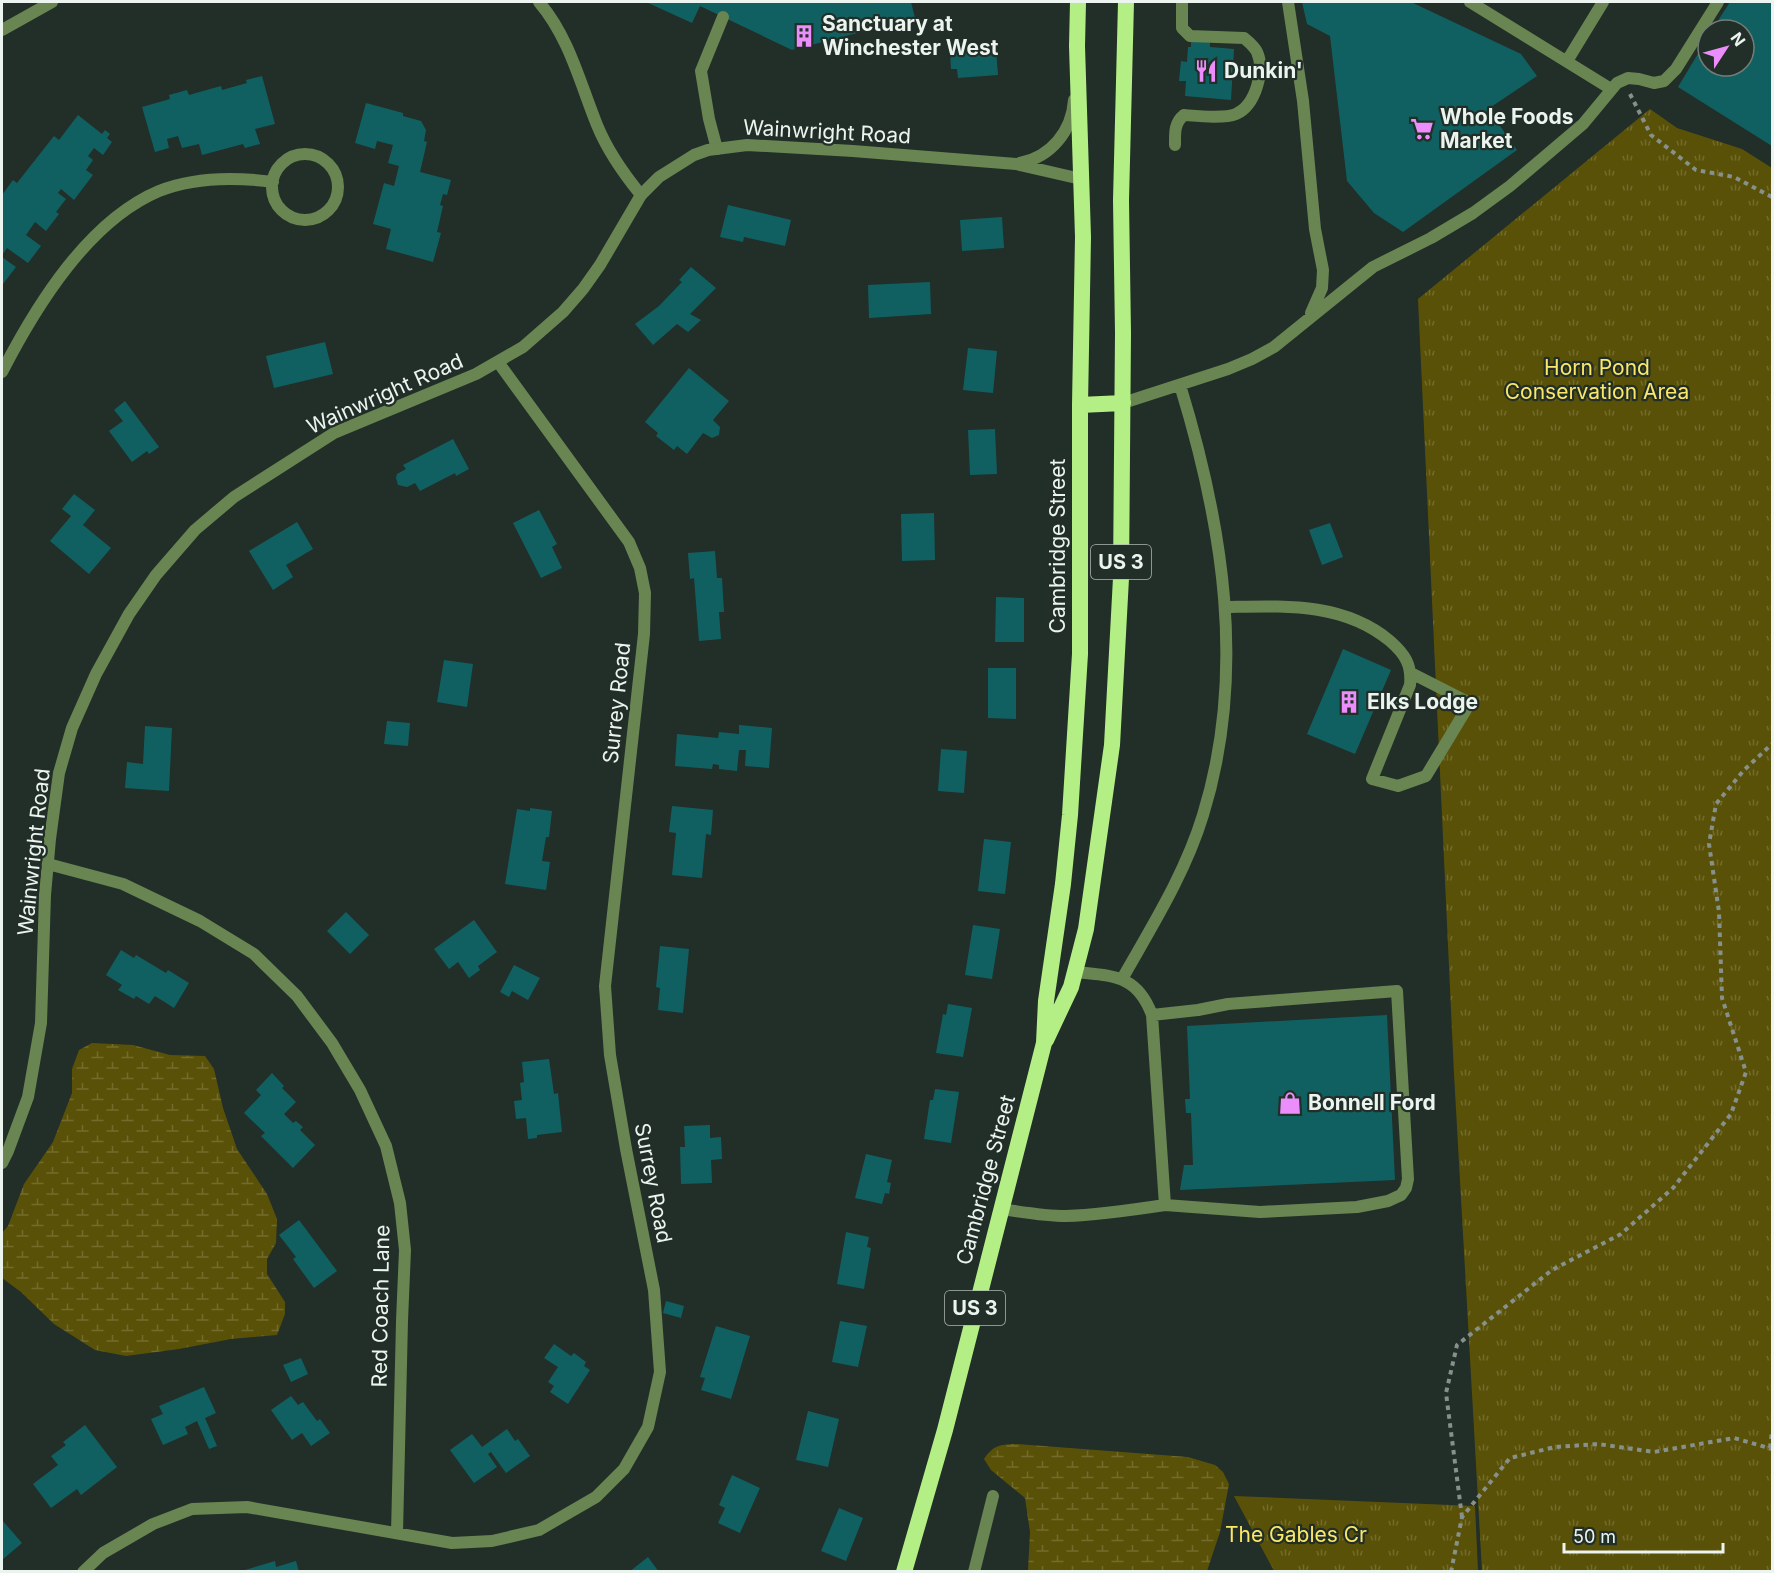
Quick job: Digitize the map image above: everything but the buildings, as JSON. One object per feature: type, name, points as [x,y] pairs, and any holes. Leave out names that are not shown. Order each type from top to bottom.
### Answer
[{"type":"highway","name":"US 3","points":[[1077,46],[1078,2]]},
{"type":"highway","name":"Cambridge Street","points":[[1044,1043],[1071,987],[1086,929],[1112,745],[1121,578],[1123,403],[1121,200],[1126,2]]},
{"type":"highway","name":"Cambridge Street","points":[[904,1572],[939,1451],[1044,1043],[1046,1001],[1063,884],[1079,676],[1082,505],[1080,405],[1083,237],[1077,46]]},
{"type":"highway","points":[[1080,405],[1123,403]]},
{"type":"street","points":[[2,30],[52,2]]},
{"type":"street","points":[[539,2],[562,36],[598,127],[618,167],[641,195]]},
{"type":"street","points":[[1288,2],[1303,101],[1315,229],[1323,270],[1319,298],[1307,319]]},
{"type":"street","points":[[1470,2],[1611,89]]},
{"type":"street","points":[[1567,61],[1603,2]]},
{"type":"street","points":[[1123,403],[1252,359],[1292,334],[1307,319],[1373,267],[1473,213],[1510,186],[1583,124],[1617,82],[1628,78],[1654,83],[1664,81],[1669,77],[1719,2]]},
{"type":"street","points":[[1175,145],[1175,128],[1179,119],[1184,115],[1229,116],[1237,114],[1246,106],[1255,96],[1259,60],[1256,50],[1244,38],[1190,36],[1182,27],[1182,4]]},
{"type":"street","points":[[717,148],[709,119],[701,71],[723,17]]},
{"type":"street","name":"Wainwright Road","points":[[1016,164],[1030,161],[1050,149],[1066,130],[1073,108],[1077,46]]},
{"type":"street","name":"Wainwright Road","points":[[2,1163],[28,1097],[41,1023],[48,864],[59,773],[76,717],[96,674],[129,614],[156,575],[195,530],[234,497],[334,433],[476,374],[524,347],[563,312],[583,289],[600,265],[641,195],[659,177],[694,156],[717,148],[747,145],[853,151],[1016,164],[1081,179]]},
{"type":"street","points":[[309,154],[321,158],[331,167],[337,178],[337,197],[332,207],[324,214],[314,219],[303,220],[292,217],[277,204],[272,189],[273,182],[279,166],[287,159],[295,155],[309,154]]},
{"type":"street","points":[[2,372],[21,335],[68,267],[86,245],[126,211],[160,191],[200,181],[249,178],[273,182]]},
{"type":"street","name":"Surrey Road","points":[[83,1572],[103,1553],[153,1524],[192,1509],[247,1507],[452,1544],[492,1541],[539,1530],[596,1497],[624,1469],[648,1426],[660,1372],[654,1290],[610,1054],[605,987],[644,634],[645,593],[629,542],[498,362]]},
{"type":"street","points":[[1122,979],[1184,866],[1203,816],[1224,712],[1227,662],[1226,607],[1221,561],[1201,458],[1180,385]]},
{"type":"street","points":[[1226,607],[1297,607],[1325,610],[1344,615],[1381,633],[1395,645],[1406,657],[1411,673],[1407,693],[1372,779],[1398,786],[1426,776],[1470,703],[1411,673]]},
{"type":"street","name":"Red Coach Lane","points":[[48,864],[123,884],[200,921],[254,954],[297,996],[332,1043],[360,1090],[386,1146],[400,1203],[405,1250],[397,1533]]},
{"type":"street","points":[[1075,972],[1122,979],[1136,987],[1149,1006],[1152,1015],[1165,1205]]},
{"type":"street","points":[[1000,1209],[1068,1216],[1165,1205],[1260,1212],[1357,1208],[1388,1201],[1401,1195],[1406,1188],[1408,1179],[1397,991],[1228,1004],[1152,1015]]},
{"type":"street","points":[[974,1572],[993,1496]]},
{"type":"path","points":[[1622,81],[1651,135],[1696,170],[1734,177],[1773,197]]},
{"type":"path","points":[[1451,1572],[1462,1517],[1446,1393],[1457,1345],[1552,1270],[1621,1234],[1673,1188],[1731,1114],[1746,1072],[1722,998],[1719,912],[1709,844],[1716,804],[1744,770],[1773,744]]},
{"type":"path","points":[[1462,1517],[1510,1458],[1544,1450],[1598,1444],[1654,1452],[1734,1438],[1771,1448],[1773,1431]]},
{"type":"green space","name":"Horn Pond Conservation Area","points":[[1650,109],[1677,128],[1742,149],[1772,168],[1772,1571],[1482,1571],[1454,1074],[1418,299]]},
{"type":"green space","points":[[92,1043],[133,1045],[170,1055],[205,1056],[214,1069],[223,1108],[237,1149],[267,1194],[277,1219],[276,1243],[267,1259],[267,1274],[285,1302],[285,1314],[277,1335],[231,1339],[126,1356],[95,1350],[54,1324],[21,1292],[2,1278],[2,1233],[8,1226],[24,1184],[53,1142],[72,1093],[72,1069],[79,1050]]},
{"type":"green space","points":[[1017,1444],[1188,1457],[1215,1465],[1223,1472],[1229,1484],[1220,1532],[1207,1571],[1028,1571],[1030,1532],[1025,1498],[991,1470],[984,1459],[998,1446]]},
{"type":"green space","name":"The Gables Cr","points":[[1234,1496],[1475,1506],[1478,1571],[1274,1571]]},
{"type":"place","name":"Sanctuary at Winchester West","points":[[804,36]]},
{"type":"place","name":"Dunkin'","points":[[1206,71]]},
{"type":"place","name":"Whole Foods Market","points":[[1422,129]]},
{"type":"place","name":"Elks Lodge","points":[[1349,702]]},
{"type":"place","name":"Bonnell Ford","points":[[1290,1103]]}]
